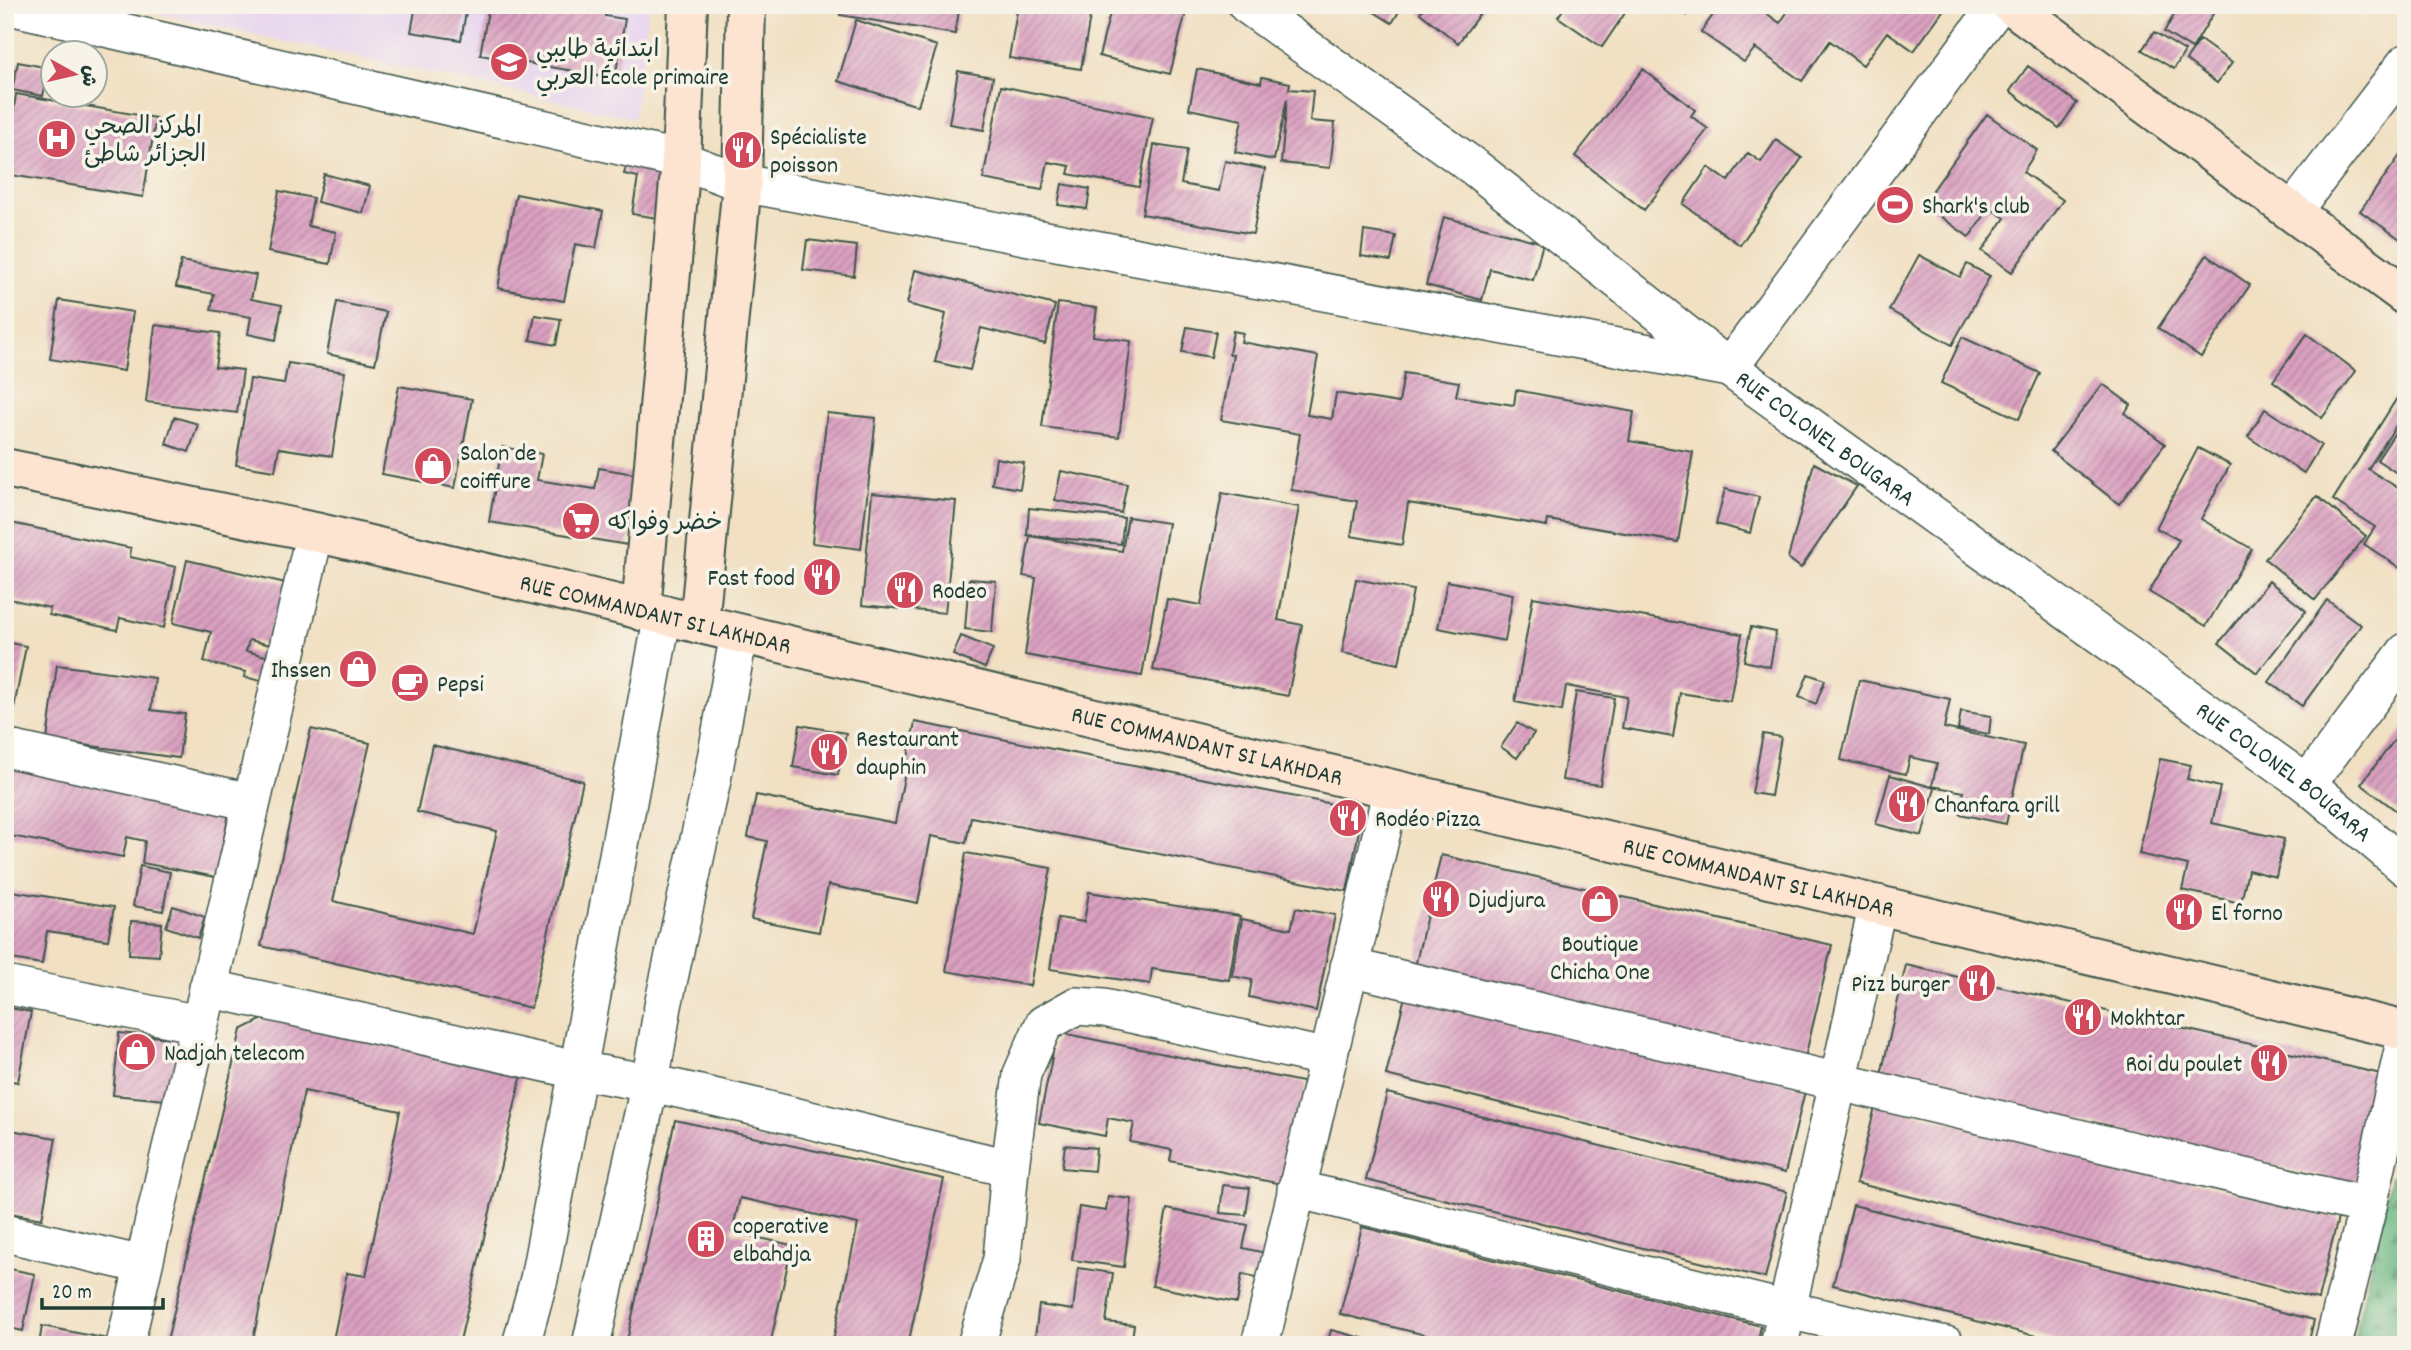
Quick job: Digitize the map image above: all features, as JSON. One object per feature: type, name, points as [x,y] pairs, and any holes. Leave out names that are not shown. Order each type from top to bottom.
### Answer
[{"type":"main road","points":[[668,616],[688,5]]},
{"type":"main road","points":[[668,616],[742,183],[746,5]]},
{"type":"main road","points":[[2011,5],[2406,296]]},
{"type":"main road","name":"RUE COMMANDANT SI LAKHDAR","points":[[5,468],[315,532],[2406,1031]]},
{"type":"street","points":[[5,5],[681,160],[742,183],[1729,368],[1998,5]]},
{"type":"street","name":"RUE COLONEL BOUGARA","points":[[1247,5],[1474,167],[1729,368],[2306,783],[2406,867]]},
{"type":"street","points":[[2292,212],[2406,63]]},
{"type":"street","points":[[125,1345],[315,532]]},
{"type":"street","points":[[521,1345],[539,1279],[668,616]]},
{"type":"street","points":[[591,1345],[650,1083],[663,1006],[712,780],[739,634]]},
{"type":"street","points":[[2306,783],[2406,652]]},
{"type":"street","points":[[5,748],[251,802]]},
{"type":"street","points":[[1260,1345],[1392,789]]},
{"type":"street","points":[[1779,1345],[1878,904]]},
{"type":"street","points":[[1349,967],[2368,1206]]},
{"type":"street","points":[[5,985],[199,1024]]},
{"type":"street","points":[[208,988],[578,1070],[750,1104],[1010,1168]]},
{"type":"street","points":[[976,1345],[1002,1259],[1022,1074],[1044,1024],[1076,1006],[1104,1008],[1328,1058]]},
{"type":"street","points":[[2333,1345],[2406,1037]]},
{"type":"street","points":[[1296,1189],[1787,1310],[1946,1345]]},
{"type":"street","points":[[5,1233],[143,1265]]},
{"type":"shaded area","name":"ابتدائية طايبي العربي École primaire","points":[[119,5],[649,5],[634,118]]},
{"type":"green space","points":[[2391,1177],[2406,1180],[2406,1345],[2353,1345]]},
{"type":"building","points":[[416,5],[466,12],[461,40],[411,32]]},
{"type":"building","points":[[489,5],[607,5],[605,16],[625,19],[615,78],[480,55]]},
{"type":"building","points":[[842,5],[960,5],[955,34],[840,15]]},
{"type":"building","points":[[1018,5],[1092,5],[1081,69],[1009,58]]},
{"type":"building","points":[[1112,5],[1160,5],[1186,12],[1170,74],[1099,56]]},
{"type":"building","points":[[1363,5],[1403,5],[1392,23]]},
{"type":"building","points":[[1425,5],[1486,5],[1458,43],[1420,13]]},
{"type":"building","points":[[1566,5],[1614,5],[1625,13],[1602,47],[1558,17]]},
{"type":"building","points":[[1672,5],[1693,5],[1686,15]]},
{"type":"building","points":[[1720,5],[1755,5],[1780,23],[1792,5],[1947,5],[1914,51],[1887,32],[1863,65],[1830,41],[1802,81],[1755,48],[1744,62],[1701,32]]},
{"type":"building","points":[[2180,5],[2202,5],[2214,12],[2192,49],[2164,32]]},
{"type":"building","points":[[856,20],[937,46],[918,106],[838,81]]},
{"type":"building","points":[[2154,32],[2185,51],[2174,69],[2142,50]]},
{"type":"building","points":[[2200,40],[2232,63],[2217,83],[2186,60]]},
{"type":"building","points":[[18,62],[38,66],[38,95],[12,90]]},
{"type":"building","points":[[2028,66],[2077,103],[2059,128],[2010,91]]},
{"type":"building","points":[[1197,69],[1261,83],[1262,77],[1290,83],[1289,89],[1313,91],[1310,121],[1335,123],[1330,168],[1281,163],[1287,99],[1274,160],[1235,152],[1242,120],[1189,109]]},
{"type":"building","points":[[1643,69],[1695,110],[1691,116],[1708,129],[1644,210],[1575,156]]},
{"type":"building","points":[[958,71],[993,77],[984,130],[949,124]]},
{"type":"building","points":[[1001,86],[1153,117],[1139,187],[1068,174],[1070,166],[1048,162],[1042,190],[983,179]]},
{"type":"building","points":[[16,94],[38,98],[38,108],[98,108],[156,118],[143,197],[5,174]]},
{"type":"building","points":[[1987,114],[2037,150],[2023,172],[2063,200],[2012,272],[1982,251],[2005,218],[1990,208],[1969,237],[1923,204]]},
{"type":"building","points":[[1776,140],[1802,158],[1740,245],[1683,204],[1708,167],[1728,181],[1748,153],[1761,162]]},
{"type":"building","points":[[1154,145],[1187,150],[1181,184],[1219,191],[1225,161],[1265,169],[1253,234],[1142,214]]},
{"type":"building","points":[[2406,147],[2406,243],[2360,211]]},
{"type":"building","points":[[626,167],[671,174],[664,219],[632,214],[638,177],[624,174]]},
{"type":"building","points":[[324,174],[370,186],[363,213],[317,202]]},
{"type":"building","points":[[1062,184],[1090,189],[1087,209],[1058,205]]},
{"type":"building","points":[[279,191],[313,198],[308,226],[336,232],[330,264],[268,252]]},
{"type":"building","points":[[516,194],[603,211],[596,248],[575,244],[564,301],[498,288]]},
{"type":"building","points":[[1444,217],[1543,243],[1533,280],[1490,269],[1482,300],[1426,285]]},
{"type":"building","points":[[1364,231],[1396,236],[1391,261],[1361,256]]},
{"type":"building","points":[[807,240],[857,246],[854,276],[803,270]]},
{"type":"building","points":[[1919,255],[1960,277],[1967,264],[1990,276],[1952,345],[1889,310]]},
{"type":"building","points":[[2207,255],[2250,285],[2201,357],[2158,328]]},
{"type":"building","points":[[181,261],[256,275],[251,299],[282,305],[276,340],[248,334],[251,317],[211,310],[214,294],[176,287]]},
{"type":"building","points":[[915,270],[1055,305],[1045,344],[981,328],[970,370],[935,362],[946,314],[907,304]]},
{"type":"building","points":[[59,300],[133,312],[124,371],[50,359]]},
{"type":"building","points":[[337,302],[386,312],[375,364],[327,354]]},
{"type":"building","points":[[1058,303],[1097,308],[1093,336],[1131,341],[1119,437],[1042,427]]},
{"type":"building","points":[[535,315],[561,319],[556,345],[530,340]]},
{"type":"building","points":[[155,325],[220,333],[215,367],[243,370],[237,413],[146,402]]},
{"type":"building","points":[[1187,327],[1216,332],[1211,357],[1182,352]]},
{"type":"building","points":[[1233,331],[1243,333],[1241,342],[1318,356],[1307,415],[1332,419],[1336,393],[1399,403],[1404,373],[1459,382],[1456,396],[1514,405],[1516,390],[1634,412],[1629,441],[1693,452],[1678,542],[1548,520],[1547,526],[1408,503],[1402,545],[1351,536],[1357,501],[1291,490],[1300,434],[1221,420],[1233,355],[1229,354]]},
{"type":"building","points":[[2307,334],[2356,371],[2322,418],[2273,381]]},
{"type":"building","points":[[1962,337],[2040,373],[2019,419],[1941,383]]},
{"type":"building","points":[[288,363],[345,372],[332,456],[279,448],[275,471],[236,465],[250,379],[284,384]]},
{"type":"building","points":[[2103,384],[2131,405],[2125,413],[2165,444],[2119,504],[2051,451]]},
{"type":"building","points":[[399,386],[472,399],[455,488],[382,474]]},
{"type":"building","points":[[2397,398],[2406,404],[2406,410],[2368,469],[2406,493],[2406,565],[2403,570],[2364,544],[2375,527],[2333,500]]},
{"type":"building","points":[[2265,409],[2321,445],[2304,473],[2248,437]]},
{"type":"building","points":[[827,413],[876,418],[861,549],[812,543]]},
{"type":"building","points":[[2406,416],[2406,479],[2377,460]]},
{"type":"building","points":[[174,417],[198,424],[189,452],[166,444]]},
{"type":"building","points":[[502,447],[542,454],[537,480],[595,489],[599,468],[640,475],[628,545],[489,522]]},
{"type":"building","points":[[2198,448],[2230,465],[2201,519],[2252,549],[2206,626],[2149,592],[2179,540],[2156,528]]},
{"type":"building","points":[[996,458],[1024,463],[1020,489],[992,484]]},
{"type":"building","points":[[1814,463],[1857,486],[1801,568],[1788,558]]},
{"type":"building","points":[[1061,471],[1127,484],[1121,513],[1055,500]]},
{"type":"building","points":[[1725,489],[1759,497],[1750,533],[1716,524]]},
{"type":"building","points":[[872,493],[956,501],[945,613],[862,605]]},
{"type":"building","points":[[1222,493],[1299,507],[1278,620],[1302,625],[1288,696],[1153,670],[1167,599],[1201,605]]},
{"type":"building","points":[[2317,496],[2366,536],[2315,600],[2265,559]]},
{"type":"building","points":[[1029,508],[1124,518],[1121,544],[1027,535]]},
{"type":"building","points":[[1128,517],[1168,523],[1142,676],[1025,655],[1036,578],[1023,576],[1030,536],[1122,551]]},
{"type":"building","points":[[11,523],[131,548],[130,557],[176,567],[164,628],[120,618],[117,630],[49,615],[50,608],[5,598],[5,524]]},
{"type":"building","points":[[187,560],[290,584],[275,646],[249,640],[246,651],[277,659],[271,683],[244,677],[246,672],[204,662],[211,632],[173,623]]},
{"type":"building","points":[[969,579],[996,581],[992,632],[965,629]]},
{"type":"building","points":[[1356,579],[1413,590],[1399,664],[1342,653]]},
{"type":"building","points":[[1447,581],[1513,594],[1505,641],[1438,628]]},
{"type":"building","points":[[2269,581],[2306,611],[2257,673],[2219,643]]},
{"type":"building","points":[[1533,597],[1742,634],[1730,701],[1680,693],[1673,737],[1622,728],[1627,697],[1566,686],[1562,711],[1515,702]]},
{"type":"building","points":[[2327,600],[2361,625],[2302,706],[2269,682]]},
{"type":"building","points":[[1751,627],[1776,632],[1770,667],[1744,661]]},
{"type":"building","points":[[961,636],[993,649],[985,668],[953,655]]},
{"type":"building","points":[[5,642],[26,646],[13,713],[5,711]]},
{"type":"building","points":[[57,665],[155,678],[151,710],[185,714],[179,758],[47,740]]},
{"type":"building","points":[[1808,674],[1825,680],[1816,704],[1799,697]]},
{"type":"building","points":[[1859,680],[1950,699],[1944,728],[2024,745],[2006,824],[1960,814],[1964,792],[1932,786],[1937,763],[1910,757],[1906,774],[1841,760]]},
{"type":"building","points":[[1576,692],[1614,698],[1600,785],[1562,780]]},
{"type":"building","points":[[1961,711],[1991,716],[1989,734],[1958,729]]},
{"type":"building","points":[[915,722],[1363,810],[1347,891],[971,817],[966,843],[931,836],[918,903],[828,885],[819,932],[751,919],[767,841],[748,837],[756,795],[895,823]]},
{"type":"building","points":[[1517,723],[1534,733],[1517,758],[1501,747]]},
{"type":"building","points":[[800,725],[846,733],[838,775],[793,767]]},
{"type":"building","points":[[2406,725],[2406,818],[2361,784]]},
{"type":"building","points":[[311,729],[370,743],[333,901],[473,934],[497,831],[417,812],[432,745],[583,781],[531,1008],[261,946]]},
{"type":"building","points":[[1763,734],[1781,737],[1771,796],[1752,793]]},
{"type":"building","points":[[2160,759],[2191,765],[2187,779],[2220,787],[2212,823],[2284,839],[2276,877],[2248,870],[2241,903],[2182,890],[2188,865],[2139,854]]},
{"type":"building","points":[[5,765],[230,809],[216,877],[142,863],[145,841],[127,837],[123,857],[5,835]]},
{"type":"building","points":[[1890,775],[1935,788],[1922,836],[1876,824]]},
{"type":"building","points":[[966,853],[1051,868],[1030,986],[946,971]]},
{"type":"building","points":[[1441,855],[1832,945],[1804,1062],[1414,971]]},
{"type":"building","points":[[140,866],[170,872],[163,911],[133,906]]},
{"type":"building","points":[[5,890],[114,907],[108,940],[47,931],[42,964],[5,958]]},
{"type":"building","points":[[1089,892],[1240,916],[1229,980],[1152,969],[1150,984],[1050,969],[1058,918],[1084,922]]},
{"type":"building","points":[[173,906],[205,917],[198,938],[166,927]]},
{"type":"building","points":[[1296,908],[1335,915],[1316,1011],[1249,997],[1252,980],[1232,976],[1242,919],[1291,929]]},
{"type":"building","points":[[131,921],[162,923],[159,956],[129,954]]},
{"type":"building","points":[[1906,965],[2381,1074],[2356,1185],[1881,1075]]},
{"type":"building","points":[[1407,988],[1806,1087],[1785,1173],[1386,1075]]},
{"type":"building","points":[[5,1007],[31,1012],[18,1082],[5,1080]]},
{"type":"building","points":[[273,1014],[522,1074],[459,1345],[332,1345],[347,1273],[366,1276],[400,1111],[304,1091],[252,1345],[166,1345],[241,1030]]},
{"type":"building","points":[[1057,1032],[1307,1083],[1286,1185],[1170,1161],[1172,1150],[1130,1142],[1134,1123],[1108,1118],[1105,1136],[1039,1123]]},
{"type":"building","points":[[119,1033],[182,1039],[176,1101],[113,1095]]},
{"type":"building","points":[[1387,1093],[1787,1192],[1765,1278],[1366,1180]]},
{"type":"building","points":[[1876,1103],[2338,1218],[2318,1299],[1856,1183]]},
{"type":"building","name":"coperative elbahdja","points":[[675,1120],[944,1179],[908,1345],[832,1345],[858,1224],[740,1198],[732,1232],[792,1245],[770,1345],[626,1345]]},
{"type":"building","points":[[5,1129],[56,1138],[42,1219],[5,1212]]},
{"type":"building","points":[[1065,1145],[1096,1148],[1094,1171],[1062,1168]]},
{"type":"building","points":[[1223,1185],[1250,1188],[1246,1215],[1220,1213]]},
{"type":"building","points":[[1108,1196],[1132,1199],[1124,1267],[1072,1260],[1079,1207],[1106,1211]]},
{"type":"building","points":[[1853,1205],[2314,1320],[2308,1345],[2072,1345],[1833,1285]]},
{"type":"building","points":[[1167,1209],[1248,1225],[1243,1248],[1270,1254],[1265,1279],[1242,1274],[1237,1303],[1152,1286]]},
{"type":"building","points":[[1362,1227],[1761,1326],[1757,1345],[1466,1345],[1340,1314]]},
{"type":"building","points":[[5,1268],[35,1274],[23,1331],[5,1327]]},
{"type":"building","points":[[1078,1268],[1113,1273],[1106,1322],[1134,1325],[1131,1345],[1034,1345],[1039,1305],[1073,1310]]},
{"type":"building","points":[[42,1326],[108,1339],[107,1345],[39,1345]]},
{"type":"building","points":[[1331,1330],[1385,1344],[1385,1345],[1327,1345]]},
{"type":"place","name":"ابتدائية طايبي العربي École primaire","points":[[509,62]]},
{"type":"place","name":"المركز الصحي الجزائر شاطئ","points":[[57,139]]},
{"type":"place","name":"Spécialiste poisson","points":[[743,150]]},
{"type":"place","name":"Shark's club","points":[[1895,205]]},
{"type":"place","name":"Salon de coiffure","points":[[433,466]]},
{"type":"place","name":"خضر وفواكه","points":[[581,521]]},
{"type":"place","name":"Fast food","points":[[822,577]]},
{"type":"place","name":"Rodeo","points":[[905,590]]},
{"type":"place","name":"Ihssen","points":[[358,669]]},
{"type":"place","name":"Pepsi","points":[[410,683]]},
{"type":"place","name":"Restaurant dauphin","points":[[829,752]]},
{"type":"place","name":"Chanfara grill","points":[[1907,804]]},
{"type":"place","name":"Rodéo Pizza","points":[[1348,818]]},
{"type":"place","name":"Djudjura","points":[[1441,899]]},
{"type":"place","name":"Boutique Chicha One","points":[[1600,904]]},
{"type":"place","name":"El forno","points":[[2184,912]]},
{"type":"place","name":"Pizz burger","points":[[1977,983]]},
{"type":"place","name":"Mokhtar","points":[[2083,1017]]},
{"type":"place","name":"Nadjah telecom","points":[[137,1052]]},
{"type":"place","name":"Roi du poulet","points":[[2269,1063]]},
{"type":"place","name":"coperative elbahdja","points":[[706,1239]]}]
